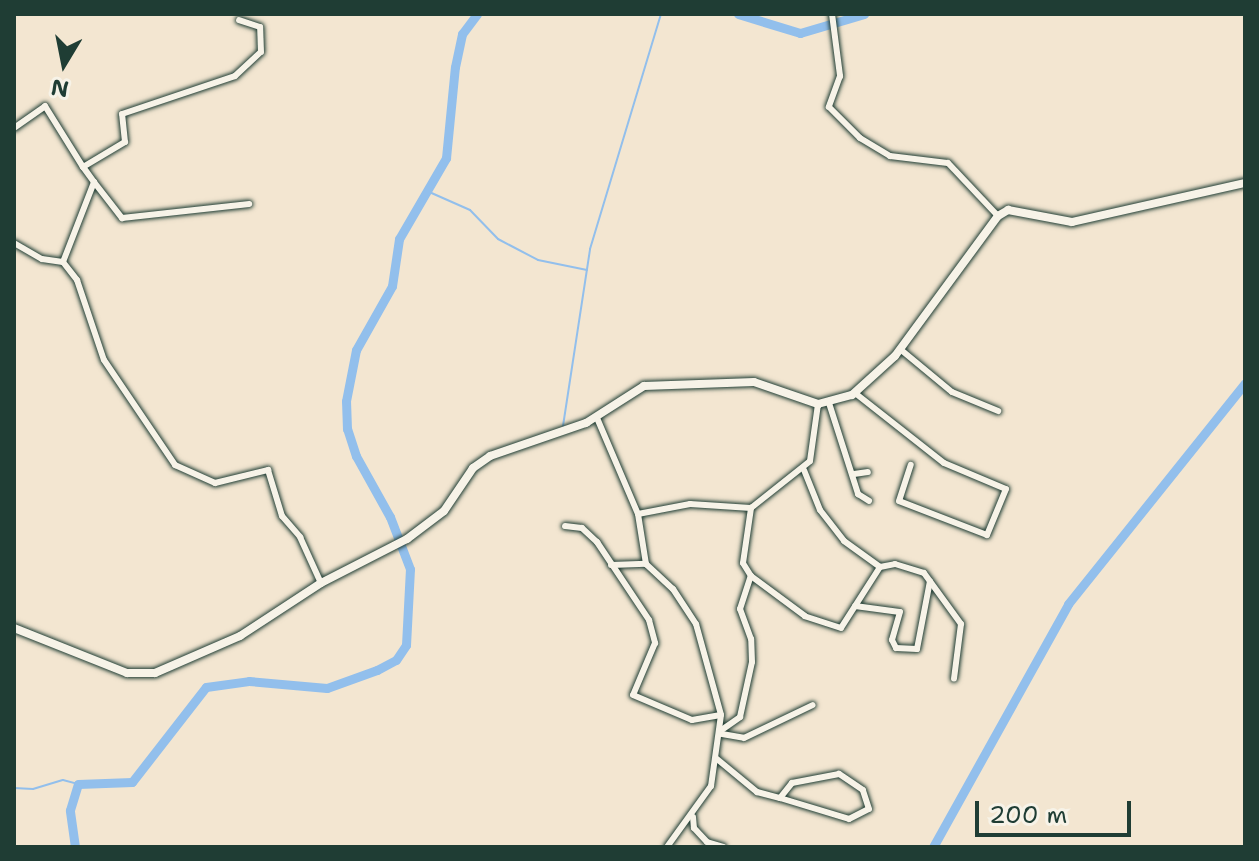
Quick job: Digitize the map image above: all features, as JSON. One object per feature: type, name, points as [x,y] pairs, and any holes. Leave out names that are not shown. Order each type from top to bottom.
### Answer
[{"type":"street","points":[[833,15],[840,76],[829,107],[879,151],[908,162],[948,163],[998,216]]},
{"type":"street","points":[[83,167],[125,142],[122,114],[235,76],[261,52],[260,27],[239,20]]},
{"type":"street","points":[[14,128],[45,106],[83,167],[122,218],[249,204]]},
{"type":"street","points":[[94,182],[63,262],[92,315],[104,360],[175,465],[215,483],[268,470],[282,516],[300,537],[321,583]]},
{"type":"street","points":[[14,628],[103,665],[142,675],[240,636],[321,583],[407,539],[444,511],[473,468],[490,456],[597,418],[622,396],[658,382],[754,382],[818,404],[855,393],[900,349],[998,216],[1015,209],[1059,222],[1086,221],[1245,183]]},
{"type":"street","points":[[14,243],[42,259],[63,262]]},
{"type":"street","points":[[900,349],[952,392],[998,411]]},
{"type":"street","points":[[855,393],[944,463],[1006,489],[987,535],[899,501],[911,465]]},
{"type":"street","points":[[829,403],[858,494],[869,501]]},
{"type":"street","points":[[638,514],[690,504],[751,508],[804,470],[816,436],[818,404]]},
{"type":"street","points":[[597,418],[638,514],[646,564],[673,589],[696,624],[721,715],[722,732],[711,786],[693,817],[667,847]]},
{"type":"street","points":[[804,470],[820,510],[844,541],[880,567]]},
{"type":"street","points":[[854,474],[868,472]]},
{"type":"street","points":[[751,508],[743,563],[751,576],[832,628],[841,628],[880,567],[895,564],[924,573],[961,624],[954,679]]},
{"type":"street","points":[[565,526],[582,528],[649,620],[655,643],[633,695],[692,720],[721,715]]},
{"type":"street","points":[[611,565],[646,564]]},
{"type":"street","points":[[722,732],[740,717],[752,662],[751,639],[740,609],[751,576]]},
{"type":"street","points":[[855,606],[900,612],[892,640],[896,648],[917,649],[930,581]]},
{"type":"street","points":[[722,732],[744,738],[813,705]]},
{"type":"street","points":[[717,759],[757,792],[849,819],[869,809],[863,790],[839,774],[792,783],[780,798]]},
{"type":"street","points":[[693,817],[694,828],[707,842],[723,847]]},
{"type":"waterway","points":[[75,847],[70,810],[78,784],[132,782],[206,687],[249,681],[327,688],[396,660],[406,645],[410,569],[390,517],[356,456],[347,429],[346,401],[356,350],[392,286],[399,239],[446,158],[455,67],[462,34],[477,14]]},
{"type":"waterway","points":[[563,426],[590,249],[661,14]]},
{"type":"waterway","points":[[738,14],[800,33],[864,14]]},
{"type":"waterway","points":[[427,191],[470,210],[498,239],[538,260],[587,270]]},
{"type":"waterway","points":[[933,847],[1068,604],[1245,383]]},
{"type":"waterway","points":[[14,788],[33,789],[63,780],[78,784]]}]
